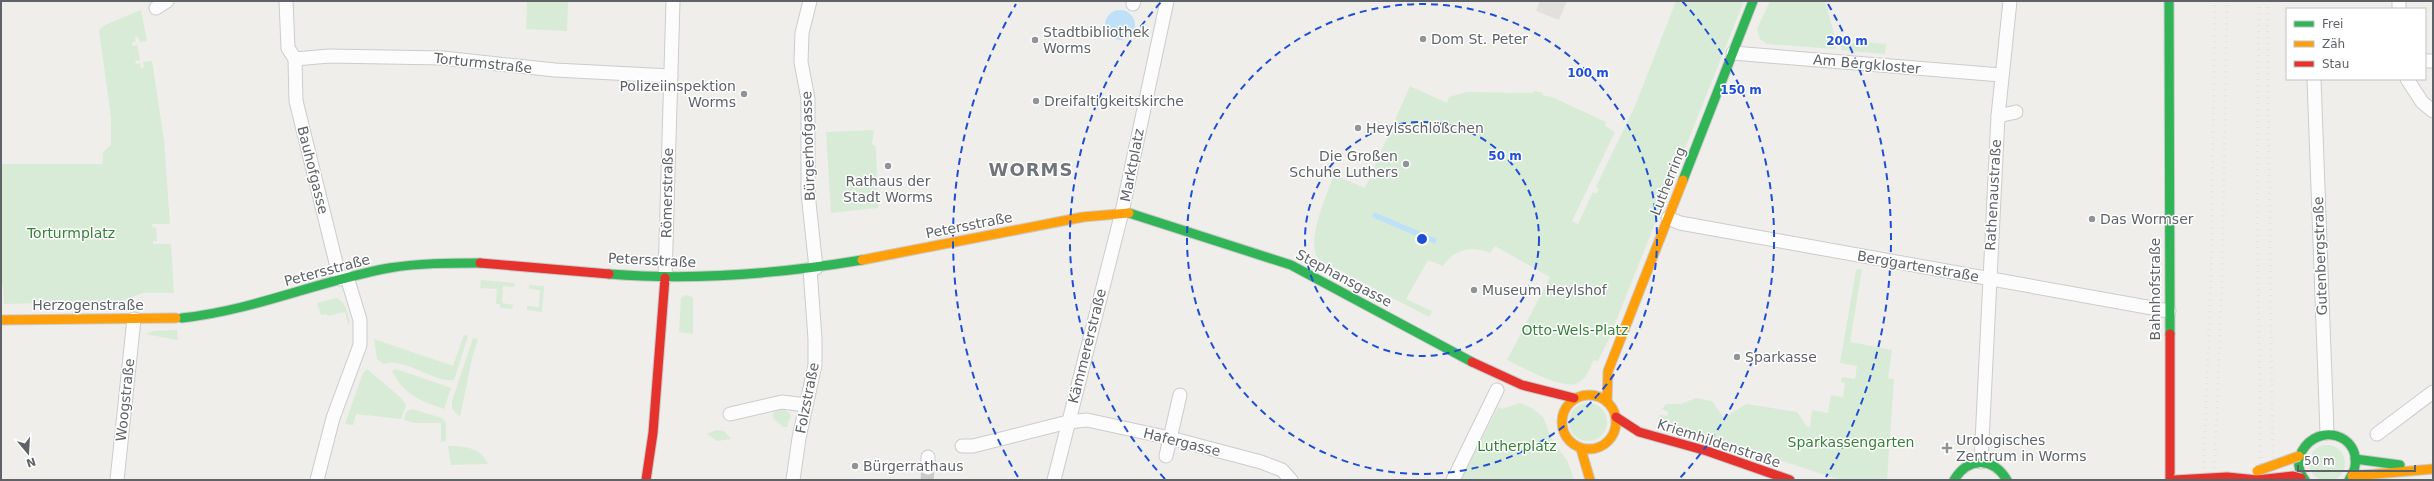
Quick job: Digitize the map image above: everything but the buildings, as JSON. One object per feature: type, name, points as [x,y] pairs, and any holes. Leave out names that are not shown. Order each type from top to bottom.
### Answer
[{"type":"street","name":"Bauhofgasse","points":[[286,1],[288,48],[294,59],[296,101],[344,278],[360,320],[360,345],[333,418],[317,480]]},
{"type":"street","name":"Römerstraße","points":[[646,480],[653,433],[665,278],[673,1]]},
{"type":"street","name":"Bürgerhofgasse","points":[[810,1],[802,33],[801,62],[808,99],[808,192],[813,268]]},
{"type":"street","name":"Marktplatz","points":[[1122,212],[1137,115],[1167,1]]},
{"type":"street","name":"Lutherring","points":[[1607,402],[1608,371],[1753,1]]},
{"type":"street","name":"Rathenaustraße","points":[[1981,462],[1998,116],[2001,75],[2010,1]]},
{"type":"street","name":"Bahnhofstraße","points":[[2168,1],[2170,480]]},
{"type":"street","name":"Am Bergkloster","points":[[1733,53],[2001,75]]},
{"type":"street","name":"Torturmstraße","points":[[294,59],[336,56],[443,58],[541,69],[671,76]]},
{"type":"street","name":"Gutenbergstraße","points":[[2314,80],[2327,433]]},
{"type":"street","points":[[2408,80],[2422,102],[2433,111]]},
{"type":"street","points":[[1998,116],[2016,112]]},
{"type":"street","name":"Petersstraße","points":[[179,318],[238,309],[369,271],[419,264],[477,262],[665,278],[733,276],[813,268],[1087,216],[1122,212]]},
{"type":"street","name":"Stephansgasse","points":[[1122,212],[1150,218],[1291,265],[1456,354],[1522,385],[1574,398]]},
{"type":"street","name":"Kämmererstraße","points":[[1054,480],[1122,212]]},
{"type":"street","name":"Berggartenstraße","points":[[1668,218],[1680,223],[2170,311]]},
{"type":"street","name":"Folzstraße","points":[[793,480],[799,438],[813,375],[816,352],[813,268]]},
{"type":"street","name":"Herzogenstraße","points":[[1,320],[179,318]]},
{"type":"street","name":"Woogstraße","points":[[117,480],[134,319]]},
{"type":"street","name":"Lutherring","points":[[1586,395],[1608,371]]},
{"type":"street","name":"Stephansgasse","points":[[1522,385],[1539,398]]},
{"type":"street","points":[[1453,480],[1497,390]]},
{"type":"street","points":[[2377,434],[2433,392]]},
{"type":"street","points":[[1586,395],[1600,397],[1607,402],[1616,418],[1613,436],[1599,447],[1581,448],[1566,438],[1562,430],[1559,414],[1567,404],[1574,398],[1586,395]]},
{"type":"street","points":[[1166,456],[1180,396]]},
{"type":"street","points":[[730,414],[782,402],[806,405]]},
{"type":"street","name":"Kriemhildenstraße","points":[[1616,418],[1639,432],[1707,451],[1790,480]]},
{"type":"street","name":"Hafergasse","points":[[962,446],[973,446],[1068,422],[1088,420],[1170,438],[1274,465],[1291,480]]},
{"type":"street","name":"Kriemhildenstraße","points":[[1613,436],[1639,432]]},
{"type":"street","points":[[2304,479],[2299,467],[2299,456],[2303,447],[2310,439],[2327,433],[2345,440],[2351,447],[2355,459],[2350,478],[2431,469]]},
{"type":"street","points":[[1590,477],[1599,447]]},
{"type":"street","points":[[1581,448],[1590,477]]},
{"type":"street","points":[[2227,477],[2276,466],[2299,456]]},
{"type":"street","points":[[2355,459],[2431,469]]},
{"type":"street","points":[[1954,480],[1962,468],[1981,462],[1998,468],[2007,480]]},
{"type":"street","points":[[2174,480],[2227,477],[2257,480],[2293,476],[2304,479]]},
{"type":"shaded area","points":[[1540,1],[1567,1],[1559,20],[1536,11]]},
{"type":"green space","points":[[527,1],[568,1],[567,31],[526,29]]},
{"type":"green space","name":"Otto-Wels-Platz","points":[[1676,1],[1744,1],[1608,341],[1598,361],[1593,360],[1587,374],[1582,380],[1575,384],[1560,383],[1531,372],[1507,360],[1550,277],[1495,246],[1490,253],[1477,249],[1458,252],[1447,260],[1443,266],[1428,260],[1406,299],[1432,311],[1429,317],[1320,260],[1315,253],[1314,243],[1318,219],[1334,175],[1365,188],[1410,86],[1447,103],[1449,97],[1467,92],[1532,93],[1534,91],[1543,93],[1542,95],[1552,97],[1606,122],[1605,126],[1615,132],[1572,221],[1578,224],[1593,192],[1596,194],[1599,189],[1596,187],[1635,106]]},
{"type":"green space","points":[[1770,1],[1825,1],[1836,41],[1836,49],[1767,44],[1760,39],[1757,29]]},
{"type":"green space","name":"Torturmplatz","points":[[141,10],[147,41],[140,42],[138,37],[135,37],[136,41],[132,43],[132,46],[137,45],[140,60],[135,61],[136,64],[140,63],[141,68],[144,67],[143,62],[152,61],[164,140],[170,224],[152,224],[153,228],[156,227],[157,241],[153,241],[153,244],[171,244],[174,293],[143,293],[122,301],[4,304],[3,286],[1,285],[2,164],[102,164],[103,152],[111,145],[111,117],[99,30],[105,25]]},
{"type":"green space","points":[[1857,41],[1886,44],[1885,54],[1841,50],[1841,42],[1857,43]]},
{"type":"green space","points":[[874,130],[872,144],[876,147],[878,208],[831,213],[826,132]]},
{"type":"green space","name":"Sparkassengarten","points":[[1862,269],[1850,342],[1892,350],[1888,378],[1894,379],[1887,480],[1840,480],[1658,420],[1659,415],[1667,416],[1668,412],[1662,409],[1666,404],[1681,404],[1696,398],[1712,401],[1724,418],[1746,404],[1797,412],[1807,427],[1810,427],[1812,410],[1828,413],[1831,395],[1843,397],[1845,383],[1841,382],[1842,377],[1855,379],[1857,366],[1840,363],[1856,270]]},
{"type":"green space","points":[[481,280],[515,283],[514,287],[503,286],[502,303],[513,305],[512,309],[500,308],[500,304],[496,304],[497,289],[480,288]]},
{"type":"green space","points":[[529,285],[544,286],[542,312],[527,310],[527,306],[539,307],[540,290],[529,289]]},
{"type":"green space","points":[[685,295],[693,297],[693,334],[679,332],[681,298]]},
{"type":"green space","points":[[336,298],[344,305],[350,323],[348,324],[345,312],[327,316],[327,314],[321,315],[317,303]]},
{"type":"green space","points":[[177,330],[178,340],[145,334],[153,331]]},
{"type":"green space","points":[[464,335],[468,336],[454,380],[437,378],[409,366],[392,363],[384,364],[377,359],[374,339],[453,366]]},
{"type":"green space","points":[[473,338],[478,339],[472,358],[460,417],[452,409],[452,401]]},
{"type":"green space","points":[[367,369],[402,399],[406,405],[401,419],[356,414],[353,425],[345,424],[363,373]]},
{"type":"green space","points":[[396,369],[451,388],[444,409],[420,400],[407,391],[392,371]]},
{"type":"green space","name":"Lutherplatz","points":[[1520,403],[1532,408],[1543,417],[1553,442],[1567,460],[1574,480],[1461,480],[1498,407],[1502,409]]},
{"type":"green space","points":[[1588,403],[1601,409],[1607,422],[1601,435],[1588,441],[1575,435],[1569,422],[1575,409]]},
{"type":"green space","points":[[412,409],[442,418],[446,423],[446,441],[441,442],[441,423],[414,423],[404,420],[406,412]]},
{"type":"green space","points":[[778,409],[785,410],[791,415],[787,427],[783,427],[773,418],[773,413]]},
{"type":"green space","points":[[716,430],[724,431],[731,439],[717,441],[707,434]]},
{"type":"green space","points":[[2327,445],[2337,448],[2342,453],[2345,463],[2342,473],[2337,478],[2327,481],[2317,478],[2312,473],[2309,463],[2312,453],[2317,448]]},
{"type":"green space","points":[[448,446],[466,447],[476,451],[485,458],[488,464],[451,465]]},
{"type":"water","points":[[1120,10],[1131,14],[1135,25],[1131,36],[1120,40],[1109,36],[1105,25],[1109,14]]},
{"type":"water","points":[[1374,212],[1437,239],[1435,244],[1372,217]]},
{"type":"tunnel","points":[[927,480],[928,468]]},
{"type":"railway","points":[[2203,480],[2211,280],[2215,1]]},
{"type":"railway","points":[[2214,480],[2222,280],[2227,1]]},
{"type":"railway","points":[[2259,1],[2257,195],[2261,480]]},
{"type":"railway","points":[[2267,1],[2273,480]]},
{"type":"traffic: fast","points":[[1683,180],[1753,1]]},
{"type":"traffic: fast","points":[[2169,1],[2170,334]]},
{"type":"traffic: fast","points":[[1129,213],[1291,265],[1472,362]]},
{"type":"traffic: fast","points":[[609,274],[673,277],[736,275],[799,269],[862,260]]},
{"type":"traffic: fast","points":[[182,318],[235,309],[337,280],[389,268],[423,264],[480,263]]},
{"type":"traffic: fast","points":[[2305,480],[2301,474],[2299,466],[2299,459],[2302,451],[2309,442],[2318,437],[2328,435],[2337,436],[2345,440],[2351,446],[2355,455],[2355,466],[2349,480]]},
{"type":"traffic: fast","points":[[2355,459],[2400,465]]},
{"type":"traffic: fast","points":[[1954,480],[1966,467],[1980,463],[1995,467],[2007,480]]},
{"type":"traffic: slow","points":[[1607,402],[1608,371],[1683,180]]},
{"type":"traffic: slow","points":[[862,260],[1083,217],[1129,213]]},
{"type":"traffic: slow","points":[[1,320],[176,318]]},
{"type":"traffic: slow","points":[[1584,395],[1594,395],[1604,399],[1612,407],[1616,417],[1616,422],[1616,427],[1612,437],[1604,445],[1594,449],[1584,449],[1574,445],[1566,437],[1562,427],[1562,417],[1566,407],[1574,399],[1584,395]]},
{"type":"traffic: slow","points":[[1581,449],[1590,480]]},
{"type":"traffic: slow","points":[[2257,471],[2299,456]]},
{"type":"traffic: slow","points":[[2352,476],[2433,469]]},
{"type":"traffic: jam","points":[[480,263],[609,274]]},
{"type":"traffic: jam","points":[[646,480],[653,433],[665,278]]},
{"type":"traffic: jam","points":[[2170,334],[2170,480]]},
{"type":"traffic: jam","points":[[1472,362],[1522,385],[1574,398]]},
{"type":"traffic: jam","points":[[1616,417],[1639,432],[1707,451],[1790,480]]},
{"type":"traffic: jam","points":[[2174,480],[2227,477],[2257,480],[2293,476],[2301,478]]},
{"type":"place","name":"Dom St. Peter","points":[[1423,39]]},
{"type":"place","name":"Stadtbibliothek Worms","points":[[1035,40]]},
{"type":"place","name":"Polizeiinspektion Worms","points":[[744,94]]},
{"type":"place","name":"Dreifaltigkeitskirche","points":[[1036,101]]},
{"type":"place","name":"Heylsschlößchen","points":[[1358,128]]},
{"type":"place","name":"Die Großen Schuhe Luthers","points":[[1406,164]]},
{"type":"place","name":"Rathaus der Stadt Worms","points":[[888,166]]},
{"type":"place","name":"Das Wormser","points":[[2092,219]]},
{"type":"place","name":"Museum Heylshof","points":[[1474,290]]},
{"type":"place","name":"Sparkasse","points":[[1737,357]]},
{"type":"place","name":"Urologisches Zentrum in Worms","points":[[1947,448]]},
{"type":"place","name":"Bürgerrathaus","points":[[855,466]]},
{"type":"district","name":"WORMS","points":[[1031,169]]}]
